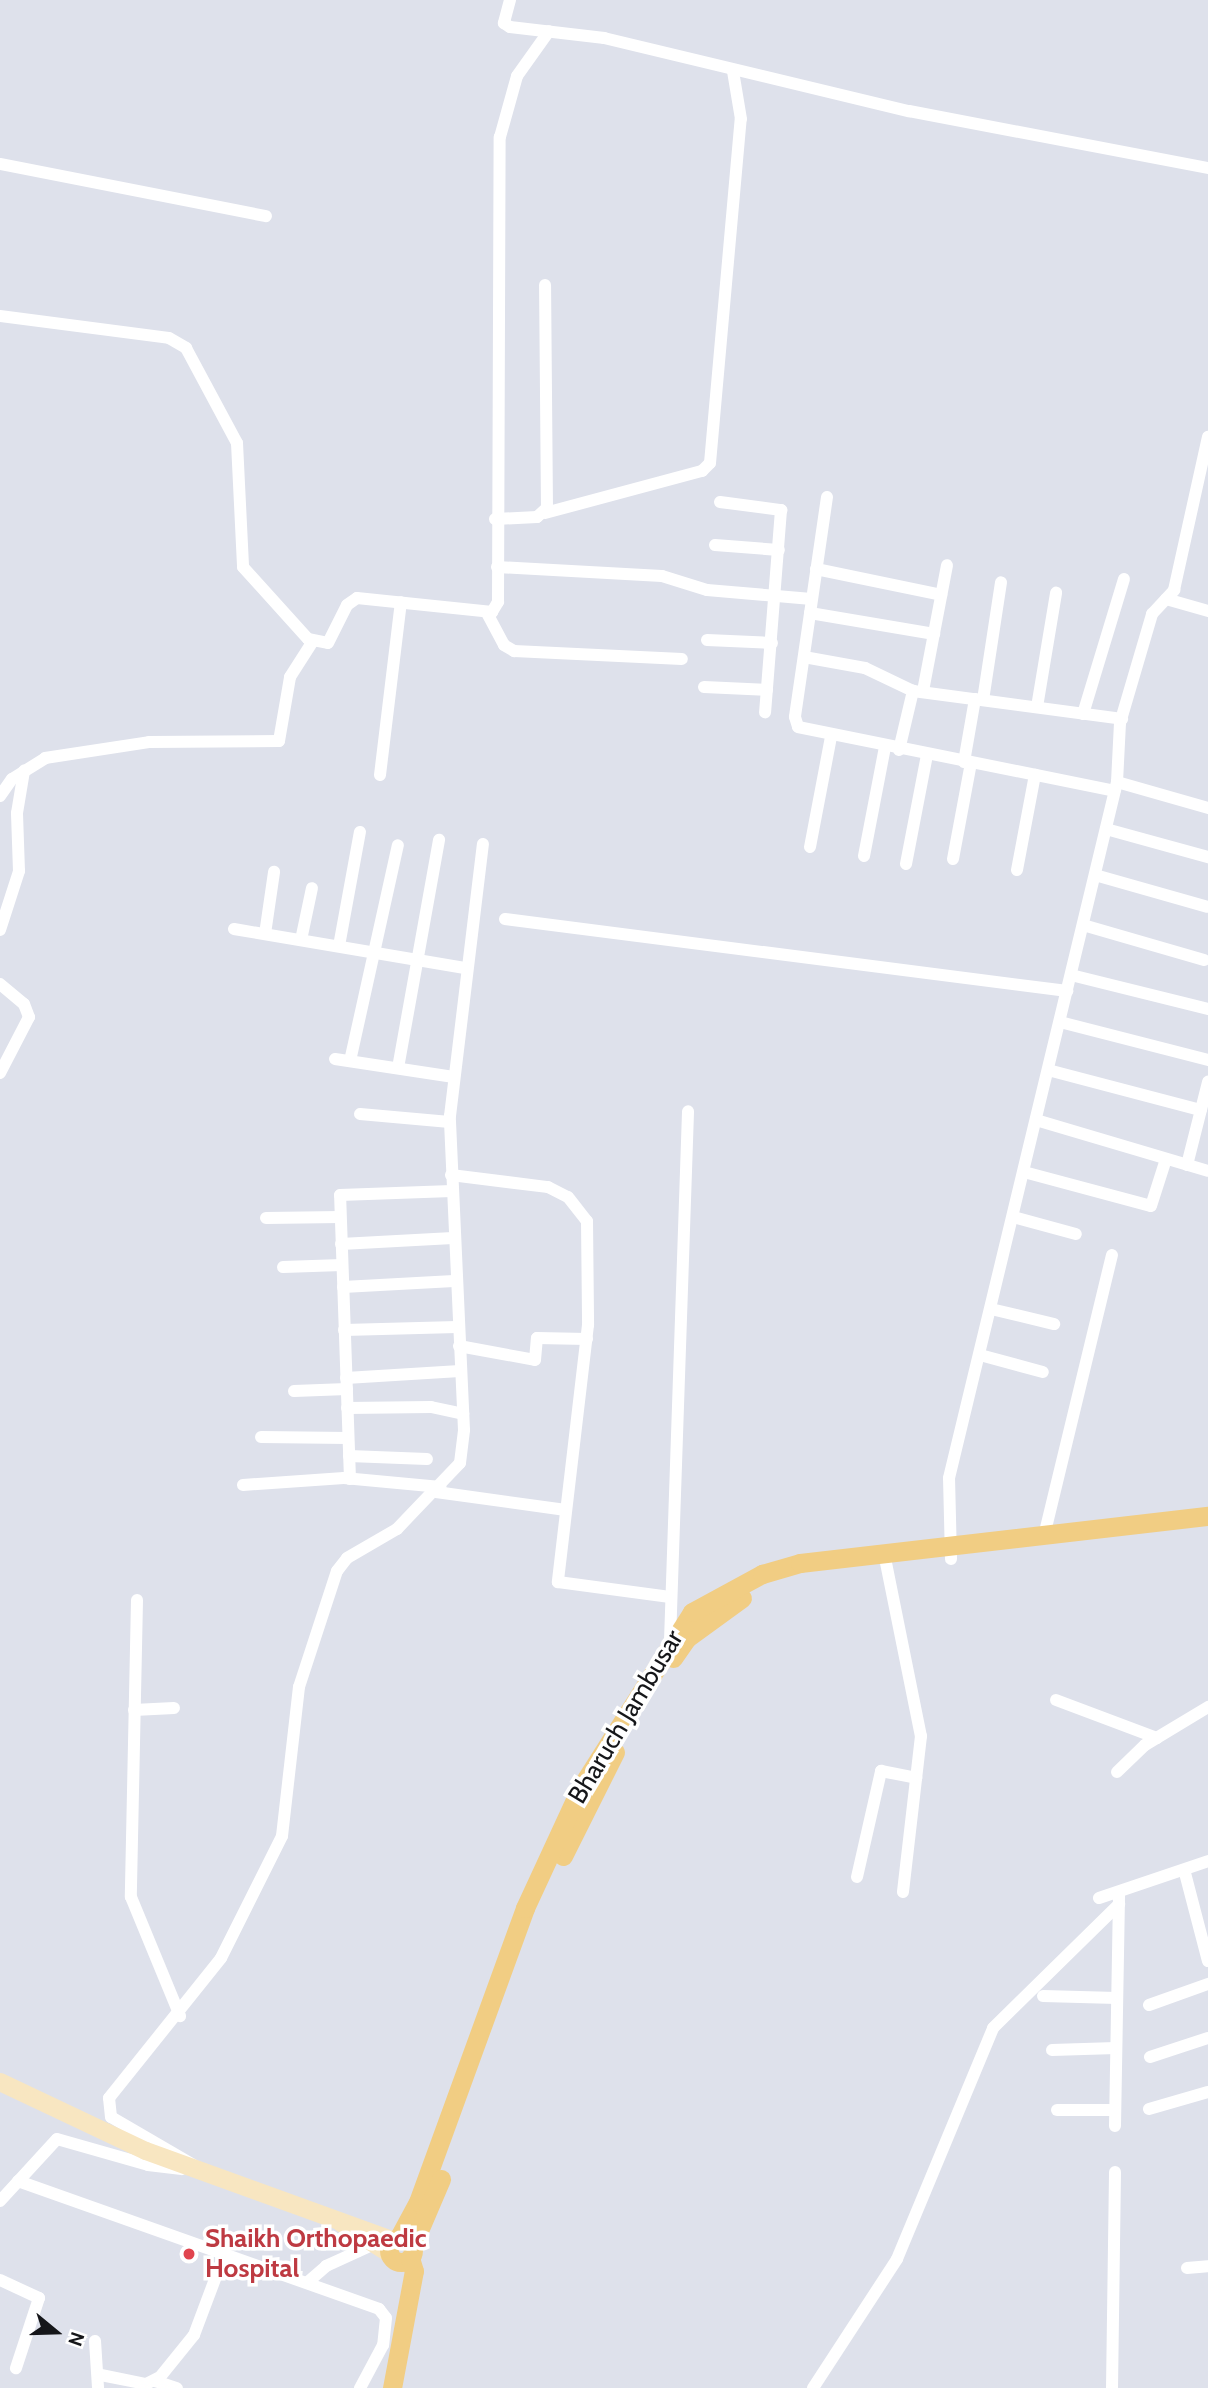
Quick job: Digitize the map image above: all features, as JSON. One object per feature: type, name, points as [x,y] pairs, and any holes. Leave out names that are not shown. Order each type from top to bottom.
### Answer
[{"type":"main road","name":"Bharuch Jambusar","points":[[951,1553],[1044,1536],[1207,1522]]},
{"type":"main road","name":"Bharuch Jambusar","points":[[400,2250],[528,1899],[581,1787],[670,1641],[688,1627],[765,1586],[820,1571],[886,1559],[1207,1522]]},
{"type":"main road","name":"Bharuch Jambusar","points":[[400,2250],[544,1894],[620,1743],[688,1627]]},
{"type":"main road","points":[[0,2081],[51,2110],[146,2151],[339,2221],[400,2250]]},
{"type":"main road","points":[[339,2221],[372,2245],[400,2250]]},
{"type":"main road","points":[[392,2388],[407,2312],[400,2250]]},
{"type":"street","points":[[510,0],[506,26],[611,39],[733,71],[1208,168]]},
{"type":"street","points":[[487,613],[498,602],[495,519],[500,138],[517,76],[549,32]]},
{"type":"street","points":[[495,519],[545,513],[702,471],[712,458],[741,119],[733,71]]},
{"type":"street","points":[[0,164],[266,216]]},
{"type":"street","points":[[545,285],[545,513]]},
{"type":"street","points":[[0,316],[169,338],[186,348],[237,443],[243,566],[313,641]]},
{"type":"street","points":[[951,1553],[948,1487],[1116,786],[1122,719],[1152,614],[1174,590],[1208,437]]},
{"type":"street","points":[[827,497],[796,722],[802,731],[1035,775],[1116,786],[1208,808]]},
{"type":"street","points":[[720,502],[780,508],[777,596],[765,712]]},
{"type":"street","points":[[715,544],[779,550]]},
{"type":"street","points":[[899,750],[934,634],[947,565]]},
{"type":"street","points":[[497,567],[662,576],[707,590],[812,599]]},
{"type":"street","points":[[816,569],[941,595]]},
{"type":"street","points":[[1083,714],[1124,579]]},
{"type":"street","points":[[954,859],[967,763],[1001,582]]},
{"type":"street","points":[[1037,708],[1056,593]]},
{"type":"street","points":[[1166,599],[1208,611]]},
{"type":"street","points":[[313,641],[333,639],[351,601],[401,602],[487,613]]},
{"type":"street","points":[[380,775],[401,602]]},
{"type":"street","points":[[487,613],[504,645],[514,651],[682,659]]},
{"type":"street","points":[[810,613],[934,634]]},
{"type":"street","points":[[708,640],[772,643]]},
{"type":"street","points":[[0,796],[24,771],[45,758],[149,742],[275,743],[284,730],[290,677],[313,641]]},
{"type":"street","points":[[804,657],[866,668],[918,691],[1122,719]]},
{"type":"street","points":[[704,687],[767,690]]},
{"type":"street","points":[[810,847],[831,737]]},
{"type":"street","points":[[864,856],[885,747]]},
{"type":"street","points":[[906,864],[927,755]]},
{"type":"street","points":[[0,930],[19,871],[17,813],[24,771]]},
{"type":"street","points":[[1017,870],[1035,775]]},
{"type":"street","points":[[1106,829],[1208,857]]},
{"type":"street","points":[[339,946],[360,832]]},
{"type":"street","points":[[398,1068],[439,840]]},
{"type":"street","points":[[200,2171],[182,2154],[111,2117],[107,2108],[136,2061],[224,1954],[283,1832],[299,1687],[337,1571],[347,1558],[397,1529],[438,1490],[460,1463],[463,1414],[454,1281],[450,1122],[464,968],[483,844]]},
{"type":"street","points":[[350,1061],[398,845]]},
{"type":"street","points":[[265,934],[274,872]]},
{"type":"street","points":[[1095,875],[1208,907]]},
{"type":"street","points":[[301,940],[312,888]]},
{"type":"street","points":[[505,919],[1067,991]]},
{"type":"street","points":[[1083,926],[1204,960]]},
{"type":"street","points":[[234,929],[464,968]]},
{"type":"street","points":[[1071,975],[1208,1009]]},
{"type":"street","points":[[0,984],[24,1004],[29,1017],[0,1073]]},
{"type":"street","points":[[1059,1022],[1208,1060]]},
{"type":"street","points":[[335,1059],[454,1077]]},
{"type":"street","points":[[1048,1070],[1201,1110]]},
{"type":"street","points":[[1187,1165],[1208,1084]]},
{"type":"street","points":[[670,1641],[688,1111]]},
{"type":"street","points":[[360,1114],[450,1122]]},
{"type":"street","points":[[1036,1120],[1208,1171]]},
{"type":"street","points":[[1024,1172],[1151,1206],[1166,1159]]},
{"type":"street","points":[[452,1175],[548,1187],[581,1209],[591,1234],[587,1339],[559,1584],[670,1597]]},
{"type":"street","points":[[350,1479],[339,1197],[345,1192],[452,1191]]},
{"type":"street","points":[[266,1218],[340,1217]]},
{"type":"street","points":[[1013,1217],[1076,1234]]},
{"type":"street","points":[[341,1244],[453,1238]]},
{"type":"street","points":[[1044,1536],[1112,1255]]},
{"type":"street","points":[[283,1266],[342,1265]]},
{"type":"street","points":[[342,1287],[454,1281]]},
{"type":"street","points":[[991,1309],[1054,1324]]},
{"type":"street","points":[[344,1331],[457,1327]]},
{"type":"street","points":[[458,1346],[534,1360],[537,1338],[587,1339]]},
{"type":"street","points":[[980,1355],[1044,1372]]},
{"type":"street","points":[[295,1391],[460,1370]]},
{"type":"street","points":[[347,1408],[431,1407],[463,1414]]},
{"type":"street","points":[[261,1437],[348,1438]]},
{"type":"street","points":[[349,1456],[427,1459]]},
{"type":"street","points":[[243,1485],[350,1479],[566,1510]]},
{"type":"street","points":[[886,1559],[920,1730],[903,1892]]},
{"type":"street","points":[[137,1600],[131,1900],[178,2012]]},
{"type":"street","points":[[1056,1700],[1157,1738]]},
{"type":"street","points":[[1117,1772],[1157,1738],[1208,1707]]},
{"type":"street","points":[[134,1710],[174,1708]]},
{"type":"street","points":[[857,1877],[881,1771],[916,1778]]},
{"type":"street","points":[[1098,1898],[1119,1898],[1185,1873],[1208,1861]]},
{"type":"street","points":[[1185,1873],[1208,1961]]},
{"type":"street","points":[[1115,2126],[1119,1898]]},
{"type":"street","points":[[813,2388],[897,2259],[993,2028],[1119,1898]]},
{"type":"street","points":[[1149,2005],[1208,1984]]},
{"type":"street","points":[[1043,1996],[1117,1998]]},
{"type":"street","points":[[1150,2057],[1208,2038]]},
{"type":"street","points":[[1052,2050],[1116,2048]]},
{"type":"street","points":[[1149,2109],[1208,2092]]},
{"type":"street","points":[[1057,2110],[1115,2110]]},
{"type":"street","points":[[0,2201],[60,2139],[148,2165],[200,2171]]},
{"type":"street","points":[[1112,2388],[1115,2172]]},
{"type":"street","points":[[18,2181],[224,2255],[309,2281],[385,2314],[382,2352],[360,2388]]},
{"type":"street","points":[[309,2281],[326,2266],[372,2245]]},
{"type":"street","points":[[155,2381],[194,2335],[224,2255]]},
{"type":"street","points":[[1187,2268],[1208,2266]]},
{"type":"street","points":[[0,2280],[39,2298],[16,2368]]},
{"type":"street","points":[[95,2341],[100,2382],[155,2381],[177,2388]]},
{"type":"place","name":"Shaikh Orthopaedic Hospital","points":[[189,2254]]}]
